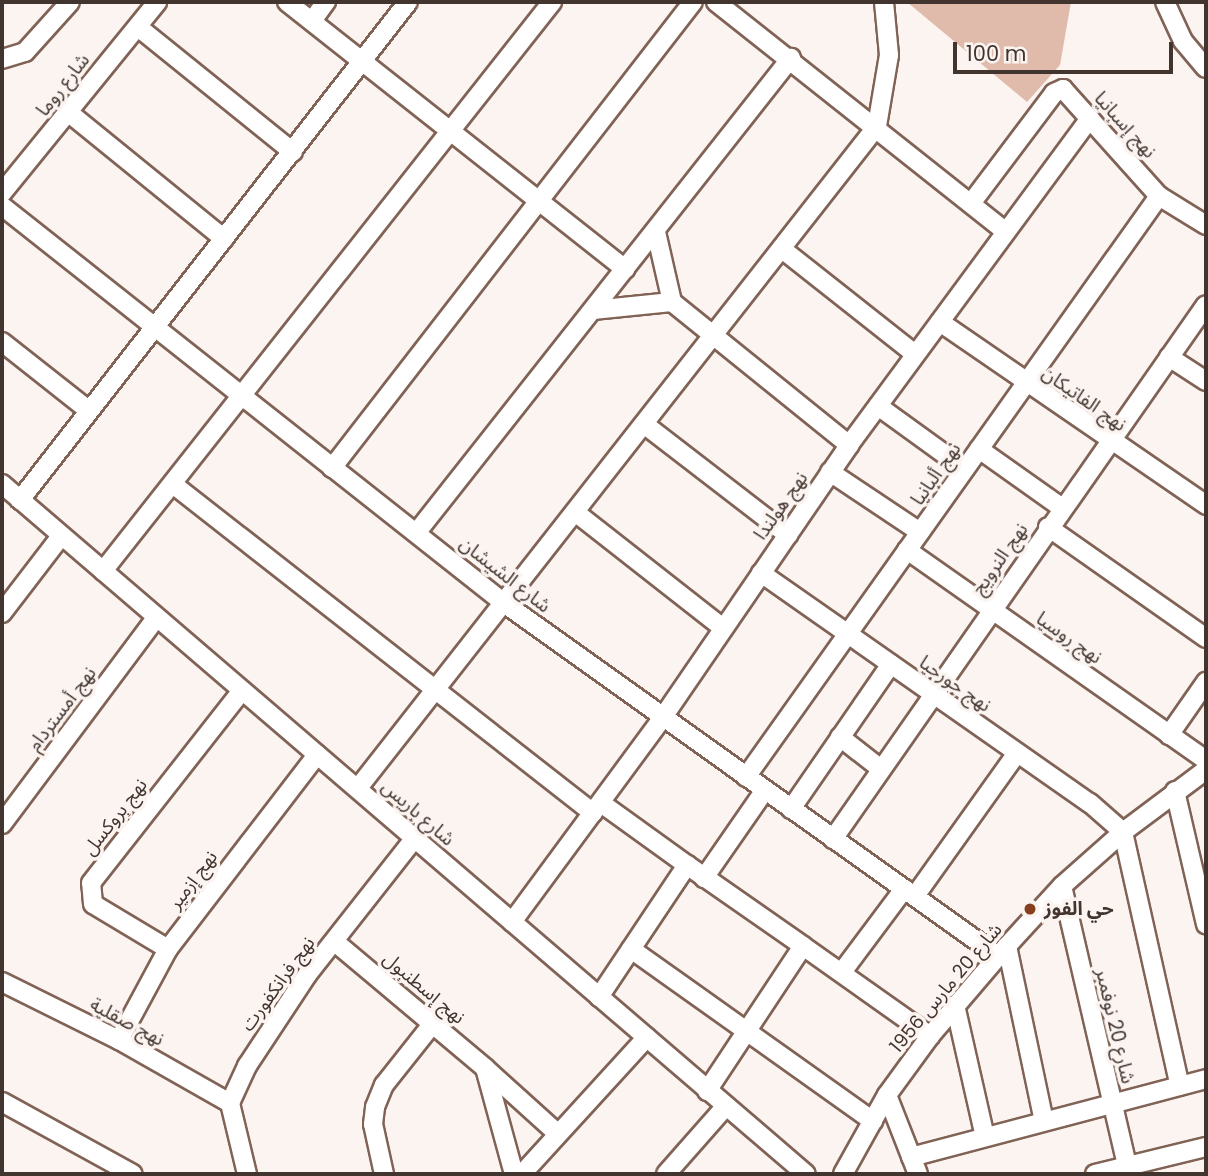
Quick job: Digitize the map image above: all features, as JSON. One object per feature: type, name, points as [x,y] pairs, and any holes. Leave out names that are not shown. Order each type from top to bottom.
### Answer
[{"type":"street","points":[[2,59],[25,52],[70,2]]},
{"type":"street","name":"شارع روما","points":[[2,193],[157,2]]},
{"type":"street","points":[[287,2],[625,269]]},
{"type":"street","points":[[312,21],[326,2]]},
{"type":"street","points":[[20,500],[408,2]]},
{"type":"street","points":[[103,571],[174,485],[552,2]]},
{"type":"street","points":[[332,468],[693,2]]},
{"type":"street","points":[[716,2],[877,125],[1005,230]]},
{"type":"street","points":[[358,788],[877,125],[889,55],[884,2]]},
{"type":"street","points":[[1165,2],[1183,41],[1206,68]]},
{"type":"street","points":[[138,27],[293,152]]},
{"type":"street","points":[[416,532],[656,232],[790,58]]},
{"type":"street","name":"نهج إسبانيا","points":[[972,202],[1058,90],[1068,93],[1159,196],[1206,225]]},
{"type":"street","points":[[68,112],[224,239]]},
{"type":"street","name":"نهج هولندا","points":[[512,922],[661,720],[849,445],[1090,118]]},
{"type":"street","name":"نهج ألبانيا","points":[[746,777],[1159,196]]},
{"type":"street","name":"شارع الشيشان","points":[[2,206],[154,330],[504,603],[661,720],[909,892],[1002,951]]},
{"type":"street","points":[[656,232],[672,303],[849,445]]},
{"type":"street","points":[[782,249],[915,354]]},
{"type":"street","points":[[593,310],[672,303]]},
{"type":"street","name":"نهج النرويج","points":[[833,839],[1107,441],[1206,305]]},
{"type":"street","name":"نهج الفاتيكان","points":[[940,322],[1107,441],[1204,498]]},
{"type":"street","points":[[2,342],[88,410]]},
{"type":"street","points":[[1169,357],[1206,381]]},
{"type":"street","points":[[878,406],[965,469]]},
{"type":"street","points":[[644,424],[788,534]]},
{"type":"street","points":[[979,449],[1061,507]]},
{"type":"street","points":[[830,472],[920,532]]},
{"type":"street","name":"شارع باريس","points":[[2,484],[241,692],[358,788],[806,1174]]},
{"type":"street","points":[[174,485],[434,690],[597,808],[687,865],[930,1036]]},
{"type":"street","points":[[575,512],[723,628]]},
{"type":"street","points":[[1048,527],[1206,638]]},
{"type":"street","points":[[2,612],[61,536]]},
{"type":"street","name":"نهج روسيا","points":[[907,550],[1206,760]]},
{"type":"street","name":"نهج جورجيا","points":[[761,573],[1090,803],[1123,832]]},
{"type":"street","name":"نهج أمستردام","points":[[2,824],[156,618]]},
{"type":"street","points":[[790,809],[891,664]]},
{"type":"street","points":[[1169,735],[1206,681]]},
{"type":"street","name":"نهج بروكسل","points":[[168,949],[93,904],[91,883],[241,692]]},
{"type":"street","points":[[840,737],[881,769]]},
{"type":"street","points":[[842,972],[909,892],[1017,753]]},
{"type":"street","name":"نهج إزمير","points":[[119,1040],[168,949],[317,755]]},
{"type":"street","name":"شارع 20 مارس 1956","points":[[843,1174],[887,1095],[930,1036],[1002,951],[1062,886],[1123,832],[1206,770]]},
{"type":"street","points":[[704,878],[765,790]]},
{"type":"street","points":[[1175,791],[1206,924]]},
{"type":"street","points":[[1123,832],[1180,1086]]},
{"type":"street","name":"نهج فرانكفورت","points":[[230,1103],[276,1019],[415,838]]},
{"type":"street","points":[[599,997],[687,865]]},
{"type":"street","name":"شارع 20 نوفمبر","points":[[1062,886],[1128,1170]]},
{"type":"street","name":"نهج إسطنبول","points":[[335,942],[434,1022],[558,1133]]},
{"type":"street","points":[[707,1091],[803,946]]},
{"type":"street","points":[[631,949],[873,1121]]},
{"type":"street","points":[[1002,951],[1044,1121]]},
{"type":"street","name":"نهج صقلية","points":[[2,982],[119,1040],[230,1103]]},
{"type":"street","points":[[955,1005],[985,1137]]},
{"type":"street","points":[[384,1174],[373,1124],[375,1107],[384,1085],[434,1022]]},
{"type":"street","points":[[522,1174],[647,1037]]},
{"type":"street","points":[[485,1068],[514,1174]]},
{"type":"street","points":[[911,1157],[1206,1079]]},
{"type":"street","points":[[887,1095],[918,1174]]},
{"type":"street","points":[[2,1102],[129,1173]]},
{"type":"street","points":[[230,1103],[247,1174]]},
{"type":"street","points":[[666,1174],[726,1107]]},
{"type":"street","points":[[1095,1174],[1128,1170],[1206,1147]]},
{"type":"shaded area","points":[[907,2],[1071,2],[1060,65],[1027,102]]},
{"type":"place","name":"حي الفوز","points":[[1030,909]]}]
